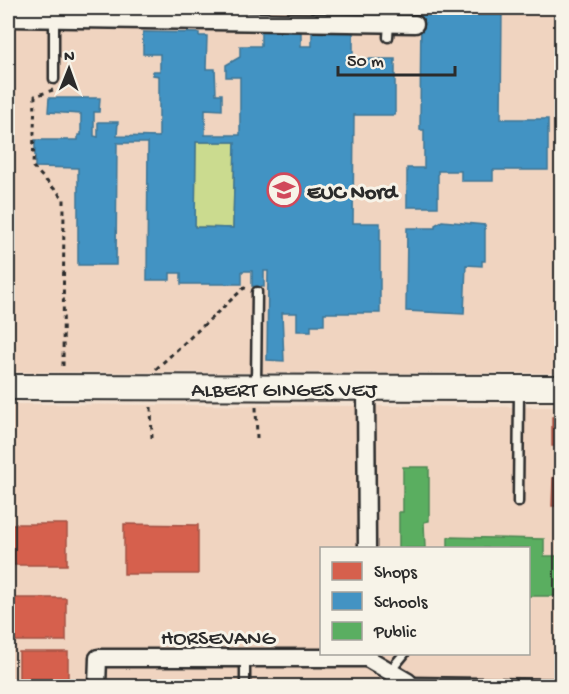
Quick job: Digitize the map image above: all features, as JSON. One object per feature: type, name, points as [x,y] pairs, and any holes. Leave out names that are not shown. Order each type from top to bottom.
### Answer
[{"type":"street","points":[[8,18],[54,19],[224,14],[388,30],[415,24]]},
{"type":"street","name":"ALBERT GINGES VEJ","points":[[8,387],[561,388]]},
{"type":"street","points":[[366,388],[367,547]]},
{"type":"street","name":"HORSEVANG","points":[[97,687],[98,658],[367,656],[408,682]]},
{"type":"lane","points":[[54,19],[54,79]]},
{"type":"lane","points":[[256,292],[256,388]]},
{"type":"lane","points":[[518,502],[519,388]]},
{"type":"lane","points":[[390,671],[403,655]]},
{"type":"lane","points":[[244,658],[245,687]]},
{"type":"lane","points":[[408,682],[561,684]]},
{"type":"path","points":[[54,79],[55,89],[35,96],[33,166],[64,199],[63,387]]},
{"type":"path","points":[[152,438],[143,388],[244,288],[256,292]]},
{"type":"path","points":[[256,388],[256,438]]},
{"type":"shaded area","name":"EUC Nord","points":[[8,8],[561,8],[561,373],[8,372]]},
{"type":"shaded area","points":[[8,404],[561,407],[561,686],[8,686]]},
{"type":"green space","points":[[196,142],[235,142],[233,228],[195,227]]},
{"type":"building: Shops","points":[[552,417],[562,417],[562,446],[552,446]]},
{"type":"building: Shops","points":[[553,478],[562,478],[562,506],[552,506]]},
{"type":"building: Shops","points":[[8,524],[67,524],[67,565],[8,565]]},
{"type":"building: Shops","points":[[124,524],[198,525],[198,574],[124,574]]},
{"type":"building: Shops","points":[[8,598],[66,598],[66,641],[8,641]]},
{"type":"building: Shops","points":[[19,652],[68,652],[68,680],[19,680]]},
{"type":"building: Shops","points":[[8,681],[16,681],[16,686],[8,686]]},
{"type":"building: Schools","points":[[210,8],[210,9],[159,9]]},
{"type":"building: Schools","points":[[421,8],[502,8],[501,119],[548,119],[548,170],[493,170],[493,181],[461,181],[461,171],[438,171],[438,207],[407,207],[407,168],[424,168],[424,130],[420,130]]},
{"type":"building: Schools","points":[[261,31],[301,32],[301,46],[312,46],[312,31],[353,31],[353,59],[395,59],[395,115],[354,115],[353,223],[380,223],[380,313],[324,313],[324,325],[311,325],[311,331],[297,331],[297,313],[282,313],[284,361],[267,360],[268,271],[264,271],[264,287],[252,286],[252,271],[242,271],[242,284],[181,284],[181,273],[170,273],[170,280],[147,280],[148,143],[117,143],[116,265],[78,265],[78,168],[35,167],[35,140],[78,140],[78,135],[81,135],[81,114],[48,112],[49,98],[100,98],[99,112],[94,112],[94,136],[98,137],[98,122],[118,122],[117,136],[159,137],[159,76],[153,75],[153,71],[160,71],[160,54],[143,54],[143,32],[199,33],[199,36],[207,36],[206,69],[215,69],[216,94],[222,94],[222,110],[205,109],[205,135],[240,135],[240,77],[226,77],[226,65],[240,57],[240,46],[261,46]],"holes":[[[196,142],[235,142],[233,228],[195,227]]]},
{"type":"building: Schools","points":[[442,221],[485,225],[485,261],[482,261],[482,266],[466,265],[464,314],[406,311],[407,228],[435,228],[435,225]]},
{"type":"building: Public","points":[[403,467],[429,467],[429,521],[424,522],[425,547],[399,547],[399,512],[403,512]]},
{"type":"building: Public","points":[[448,537],[544,539],[544,556],[562,556],[562,596],[530,596],[530,547],[448,547]]},
{"type":"place","name":"EUC Nord","points":[[284,190]]}]
